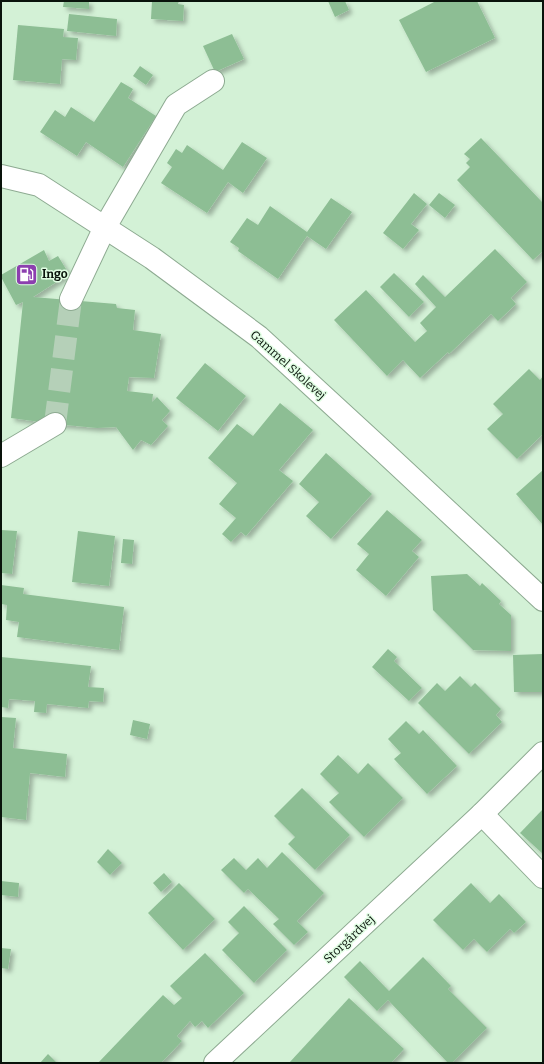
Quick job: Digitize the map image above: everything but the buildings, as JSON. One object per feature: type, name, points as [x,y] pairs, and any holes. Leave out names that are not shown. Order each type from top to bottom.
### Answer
[{"type":"street","points":[[71,300],[104,227],[176,105],[213,81]]},
{"type":"street","name":"Gammel Skolevej","points":[[1,176],[39,185],[152,258],[258,337],[384,451],[543,600]]},
{"type":"street","points":[[1,456],[55,424]]},
{"type":"street","name":"Storgårdvej","points":[[215,1063],[482,814],[543,753]]},
{"type":"street","points":[[482,814],[543,877]]},
{"type":"tunnel","points":[[55,424],[71,299]]},
{"type":"place","name":"Ingo","points":[[27,274]]}]
